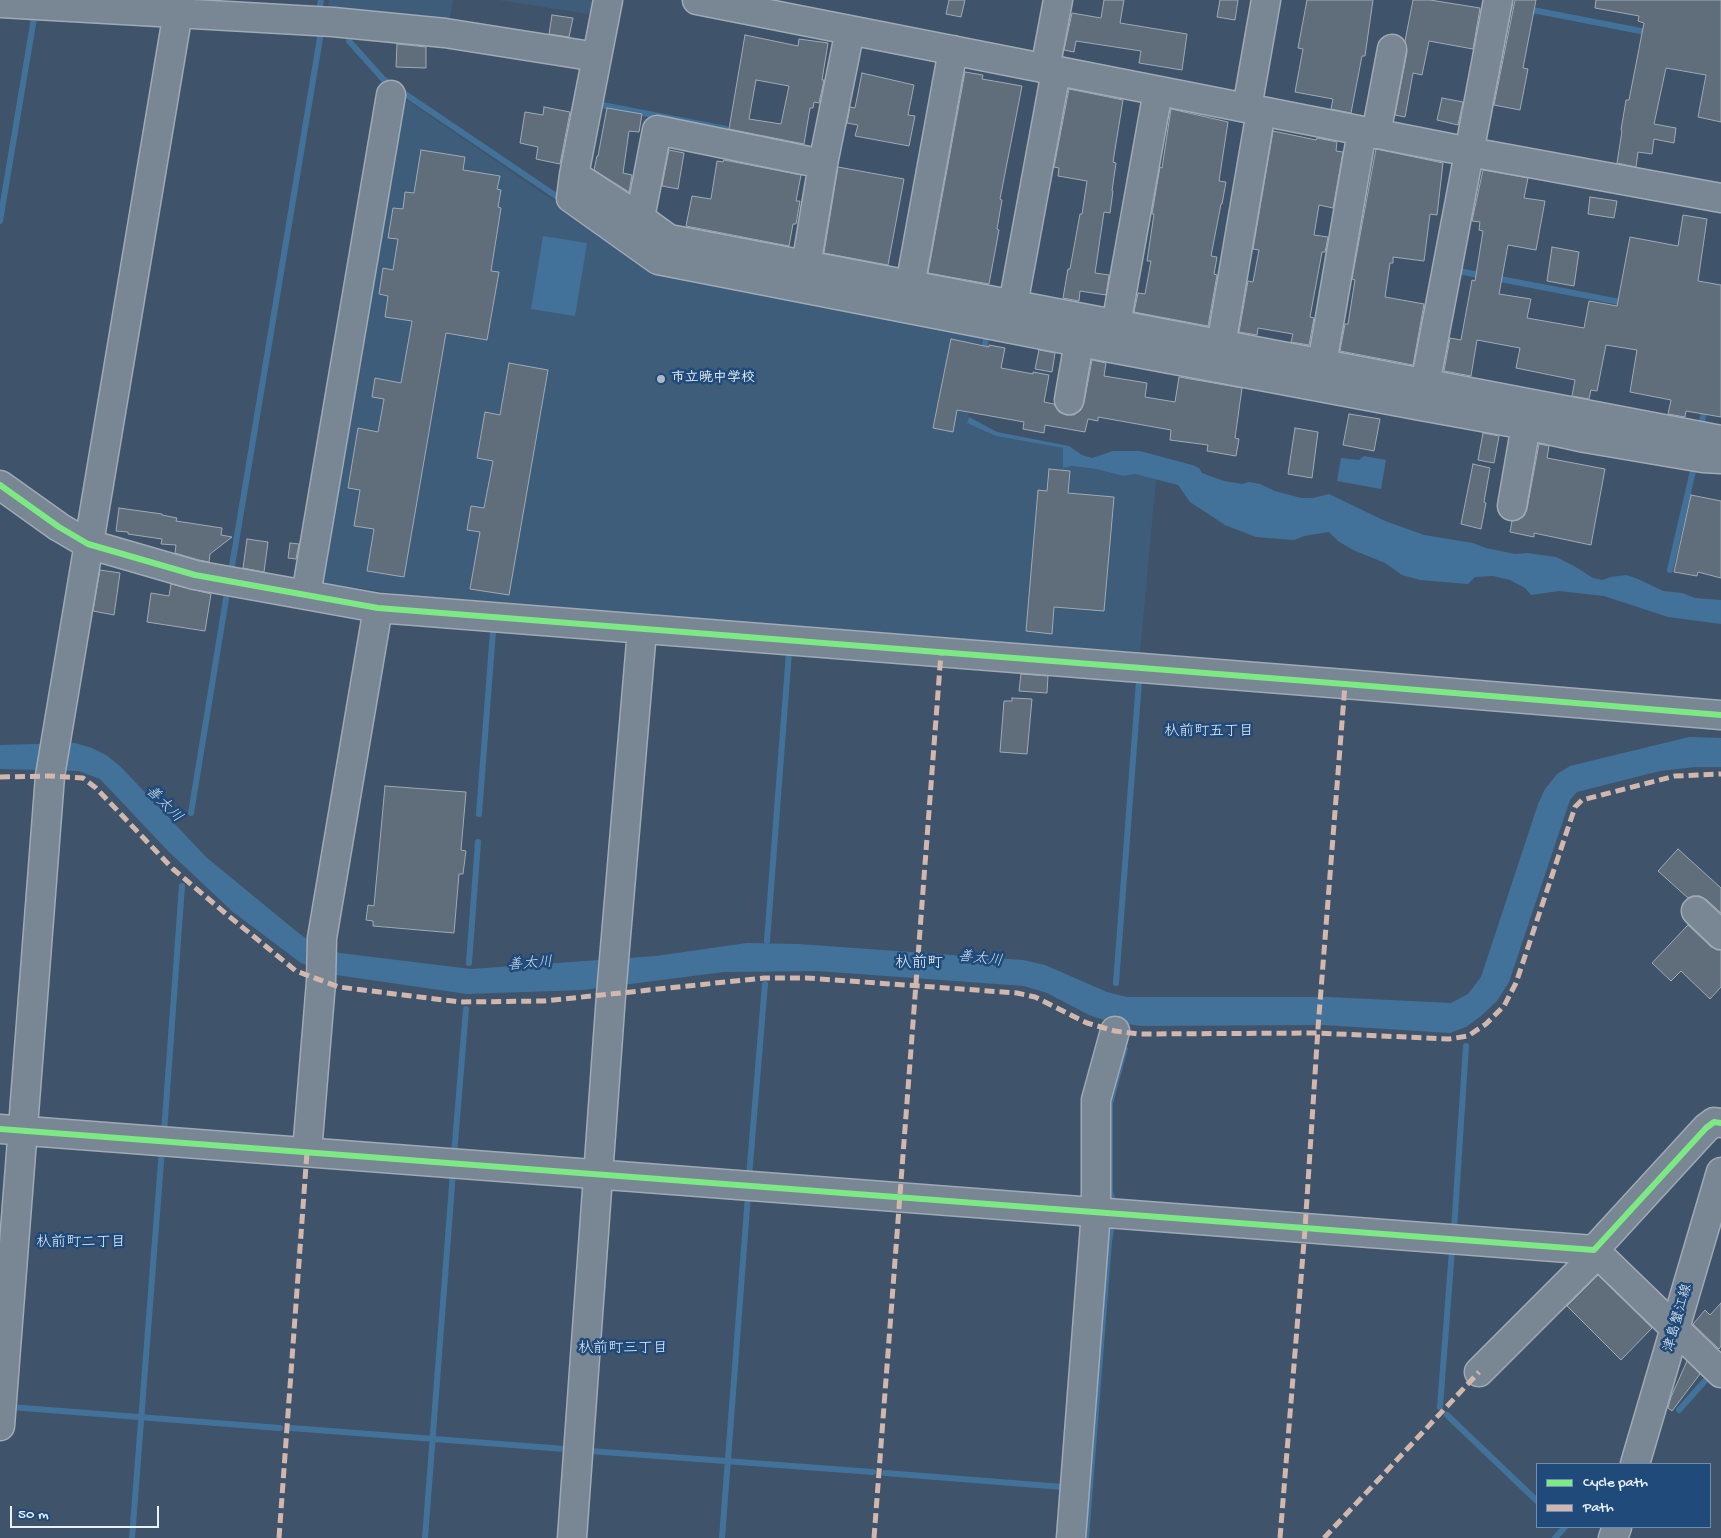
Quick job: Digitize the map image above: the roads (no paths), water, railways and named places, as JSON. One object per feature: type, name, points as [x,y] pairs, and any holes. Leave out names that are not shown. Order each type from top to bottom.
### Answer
[{"type":"street","points":[[608,0],[571,198],[658,260],[1079,342],[1721,440]]},
{"type":"street","points":[[697,0],[771,7],[850,30],[1470,152],[1721,198]]},
{"type":"street","points":[[1013,305],[1051,70],[1058,0]]},
{"type":"street","points":[[1220,345],[1254,110],[1266,0]]},
{"type":"street","points":[[1423,395],[1498,0]]},
{"type":"street","points":[[0,3],[179,6],[445,33],[597,57]]},
{"type":"street","points":[[0,1426],[11,1130],[50,776],[179,6]]},
{"type":"street","points":[[806,266],[823,164],[850,30]]},
{"type":"street","points":[[1322,364],[1369,132],[1392,49]]},
{"type":"street","points":[[910,286],[953,50]]},
{"type":"street","points":[[1116,325],[1158,91]]},
{"type":"street","points":[[306,595],[391,95]]},
{"type":"street","points":[[640,218],[656,130],[823,164]]},
{"type":"street","points":[[574,175],[669,239],[1322,364],[1526,425],[1594,440],[1703,458],[1721,459]]},
{"type":"street","points":[[1069,400],[1079,342]]},
{"type":"street","points":[[1512,506],[1526,425]]},
{"type":"street","points":[[0,485],[59,527],[88,544],[195,575],[378,608],[1721,715]]},
{"type":"street","points":[[308,1152],[321,982],[322,938],[378,608]]},
{"type":"street","points":[[572,1538],[615,952],[642,630]]},
{"type":"street","points":[[1696,911],[1721,935]]},
{"type":"street","points":[[1071,1538],[1107,1212],[1096,1100],[1115,1031]]},
{"type":"street","points":[[1479,1372],[1593,1258],[1594,1250],[1706,1128],[1714,1122],[1721,1122]]},
{"type":"street","points":[[11,1130],[1594,1250],[1675,1331],[1721,1373]]},
{"type":"street","name":"津島蟹江線","points":[[1635,1463],[1721,1172]]},
{"type":"water","points":[[543,236],[587,243],[575,316],[531,309]]},
{"type":"water","points":[[969,417],[997,432],[1069,446],[1082,455],[1092,458],[1113,451],[1140,451],[1192,465],[1199,468],[1202,473],[1224,481],[1260,484],[1275,491],[1301,498],[1313,498],[1329,494],[1385,521],[1424,535],[1473,543],[1486,548],[1515,554],[1527,553],[1556,557],[1593,578],[1602,580],[1626,575],[1663,591],[1682,593],[1695,598],[1721,600],[1721,624],[1668,617],[1604,596],[1559,591],[1531,595],[1525,588],[1510,580],[1493,576],[1475,577],[1468,584],[1420,580],[1402,575],[1385,563],[1353,550],[1338,541],[1329,532],[1304,536],[1294,540],[1256,537],[1225,525],[1190,502],[1178,485],[1135,474],[1123,476],[1096,469],[1072,466],[1063,468],[1063,448],[996,436],[967,423]]},
{"type":"water","points":[[1364,456],[1386,460],[1381,489],[1337,481],[1341,458],[1359,460]]},
{"type":"water","name":"善太川","points":[[1689,737],[1721,738],[1721,767],[1695,767],[1660,771],[1577,792],[1570,800],[1509,982],[1497,1001],[1481,1016],[1466,1027],[1450,1033],[1323,1025],[1142,1026],[1110,1022],[1089,1015],[1047,993],[1024,986],[817,971],[724,972],[583,990],[467,994],[336,975],[301,963],[233,912],[168,851],[100,779],[79,771],[0,769],[0,745],[75,743],[106,755],[120,766],[206,857],[316,946],[340,953],[471,969],[656,956],[747,943],[798,944],[1023,960],[1045,965],[1107,992],[1127,997],[1328,997],[1451,1003],[1468,994],[1481,977],[1538,804],[1545,789],[1557,774],[1570,766]]},
{"type":"water","points":[[1121,1045],[1128,1048],[1113,1104],[1113,1191],[1118,1208],[1112,1242],[1089,1538],[1082,1538],[1106,1102]]},
{"type":"waterway","points":[[319,11],[321,0]]},
{"type":"waterway","points":[[1512,6],[1651,33]]},
{"type":"waterway","points":[[0,221],[35,12]]},
{"type":"waterway","points":[[232,566],[321,32]]},
{"type":"waterway","points":[[349,41],[383,79],[556,196]]},
{"type":"waterway","points":[[597,104],[726,129]]},
{"type":"waterway","points":[[1459,271],[1483,276]]},
{"type":"waterway","points":[[1495,278],[1625,303]]},
{"type":"waterway","points":[[983,355],[987,332],[985,331]]},
{"type":"waterway","points":[[1702,421],[1705,408]]},
{"type":"waterway","points":[[1670,570],[1693,471]]},
{"type":"waterway","name":"善太川","points":[[191,813],[227,593]]},
{"type":"waterway","points":[[479,814],[493,631]]},
{"type":"waterway","points":[[767,941],[789,652]]},
{"type":"waterway","points":[[1116,983],[1139,681]]},
{"type":"waterway","points":[[469,963],[478,842]]},
{"type":"waterway","points":[[164,1132],[182,886]]},
{"type":"waterway","points":[[749,1177],[765,984]]},
{"type":"waterway","points":[[454,1155],[466,1009]]},
{"type":"waterway","points":[[1454,1230],[1466,1046]]},
{"type":"waterway","points":[[132,1538],[162,1149]]},
{"type":"waterway","points":[[425,1538],[453,1172]]},
{"type":"waterway","points":[[722,1538],[748,1195]]},
{"type":"waterway","points":[[1440,1407],[1452,1250]]},
{"type":"waterway","points":[[1679,1410],[1711,1374]]},
{"type":"waterway","points":[[10,1407],[280,1428]]},
{"type":"waterway","points":[[1447,1415],[1536,1500]]},
{"type":"waterway","points":[[291,1428],[565,1449]]},
{"type":"waterway","points":[[590,1451],[873,1472]]},
{"type":"waterway","points":[[885,1473],[1063,1487]]},
{"type":"waterway","points":[[1555,1538],[1564,1528]]},
{"type":"place","name":"市立暁中学校","points":[[661,379]]},
{"type":"district","name":"杁前町五丁目","points":[[1209,733]]},
{"type":"district","name":"杁前町","points":[[919,965]]},
{"type":"district","name":"杁前町二丁目","points":[[81,1244]]},
{"type":"district","name":"杁前町三丁目","points":[[623,1350]]}]
